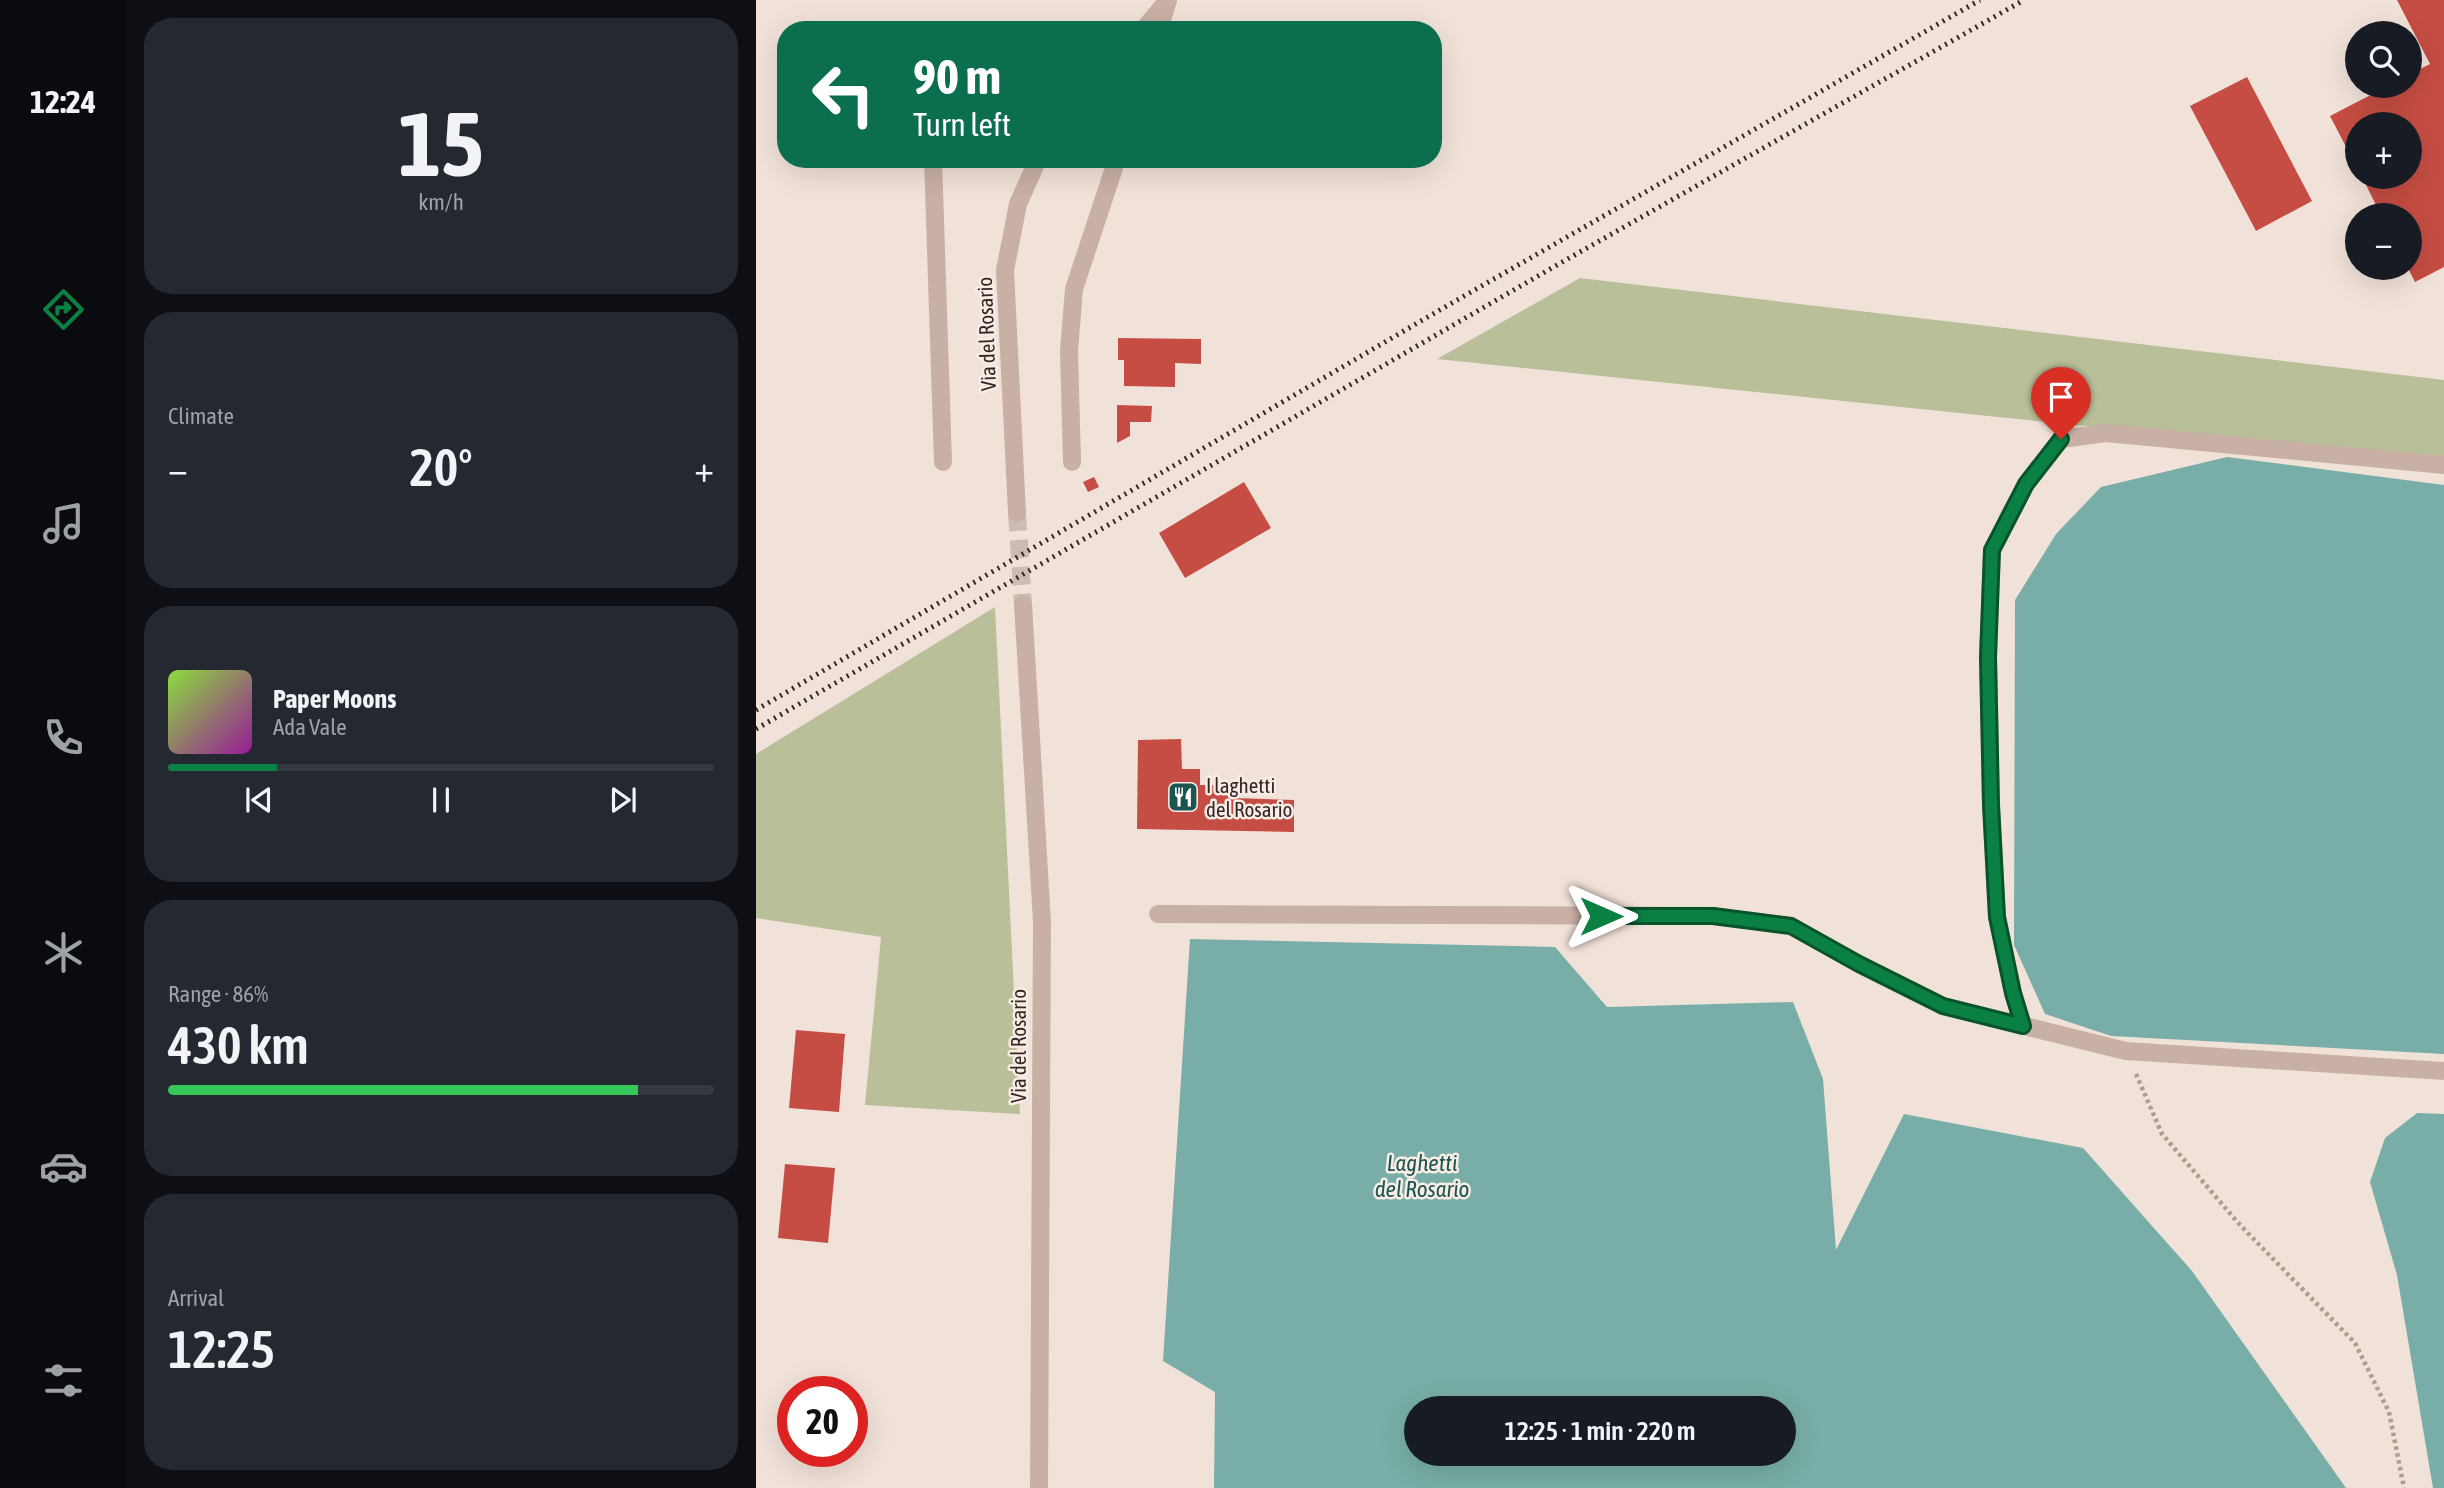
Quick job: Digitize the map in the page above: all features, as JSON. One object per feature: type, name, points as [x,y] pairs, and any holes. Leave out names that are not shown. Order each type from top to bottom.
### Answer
[{"type":"street","points":[[1150,21],[1168,0]]},
{"type":"street","points":[[1162,21],[1168,0]]},
{"type":"street","points":[[933,168],[943,461]]},
{"type":"street","name":"Via del Rosario","points":[[1017,513],[1005,270],[1018,204],[1034,168]]},
{"type":"street","points":[[1072,461],[1069,351],[1074,289],[1114,168]]},
{"type":"street","points":[[2023,1026],[1997,917],[1991,805],[1988,657],[1992,550],[2026,484],[2061,439],[2106,433],[2444,465]]},
{"type":"street","name":"Via del Rosario","points":[[1023,604],[1042,922],[1039,1488]]},
{"type":"street","points":[[1158,914],[1713,916],[1791,926],[1943,1006],[2126,1051],[2444,1071]]},
{"type":"path","points":[[2126,1051],[2162,1134],[2240,1225],[2355,1343],[2389,1412],[2404,1488]]},
{"type":"green space","points":[[1580,278],[2444,380],[2444,463],[1437,359]]},
{"type":"green space","points":[[995,607],[1020,1114],[865,1105],[881,937],[756,918],[756,754]]},
{"type":"water","points":[[2227,457],[2444,485],[2444,1054],[2111,1036],[2045,1014],[2014,945],[2015,600],[2056,534],[2101,487]]},
{"type":"water","name":"Laghetti del Rosario","points":[[1190,939],[1555,947],[1607,1007],[1793,1002],[1823,1079],[1836,1250],[1904,1114],[2083,1148],[2192,1271],[2346,1488],[1214,1488],[1215,1392],[1163,1361]]},
{"type":"water","points":[[2417,1113],[2444,1114],[2444,1488],[2433,1488],[2397,1275],[2370,1182],[2385,1138]]},
{"type":"building","points":[[2397,0],[2444,0],[2444,267],[2422,278],[2422,203],[2375,203],[2368,189],[2422,189],[2422,112],[2345,112],[2345,145],[2330,116],[2365,98],[2422,98],[2422,68],[2430,64],[2422,48],[2422,21],[2408,21]]},
{"type":"building","points":[[2247,77],[2312,201],[2256,231],[2190,106]]},
{"type":"building","points":[[1118,338],[1201,339],[1201,364],[1175,363],[1175,387],[1124,386],[1124,360],[1118,360]]},
{"type":"building","points":[[1117,405],[1152,406],[1151,422],[1130,422],[1130,436],[1117,443]]},
{"type":"building","points":[[1094,477],[1099,487],[1088,492],[1083,482]]},
{"type":"building","points":[[1244,482],[1271,528],[1185,578],[1159,533]]},
{"type":"building","points":[[1181,739],[1182,769],[1200,769],[1200,785],[1234,785],[1235,798],[1294,800],[1294,832],[1137,829],[1138,740]]},
{"type":"building","points":[[796,1030],[845,1034],[839,1112],[789,1108]]},
{"type":"building","points":[[785,1164],[835,1168],[828,1243],[778,1238]]},
{"type":"tunnel","points":[[1017,513],[1023,604]]},
{"type":"railway","points":[[756,710],[1438,311],[1980,0]]},
{"type":"railway","points":[[756,729],[1550,269],[2024,0]]},
{"type":"place","name":"I laghetti del Rosario","points":[[1183,797]]},
{"type":"route","points":[[1601,916],[1713,916],[1791,926],[1943,1006],[2023,1026],[1997,917],[1991,805],[1988,657],[1992,550],[2026,484],[2061,439]]}]
